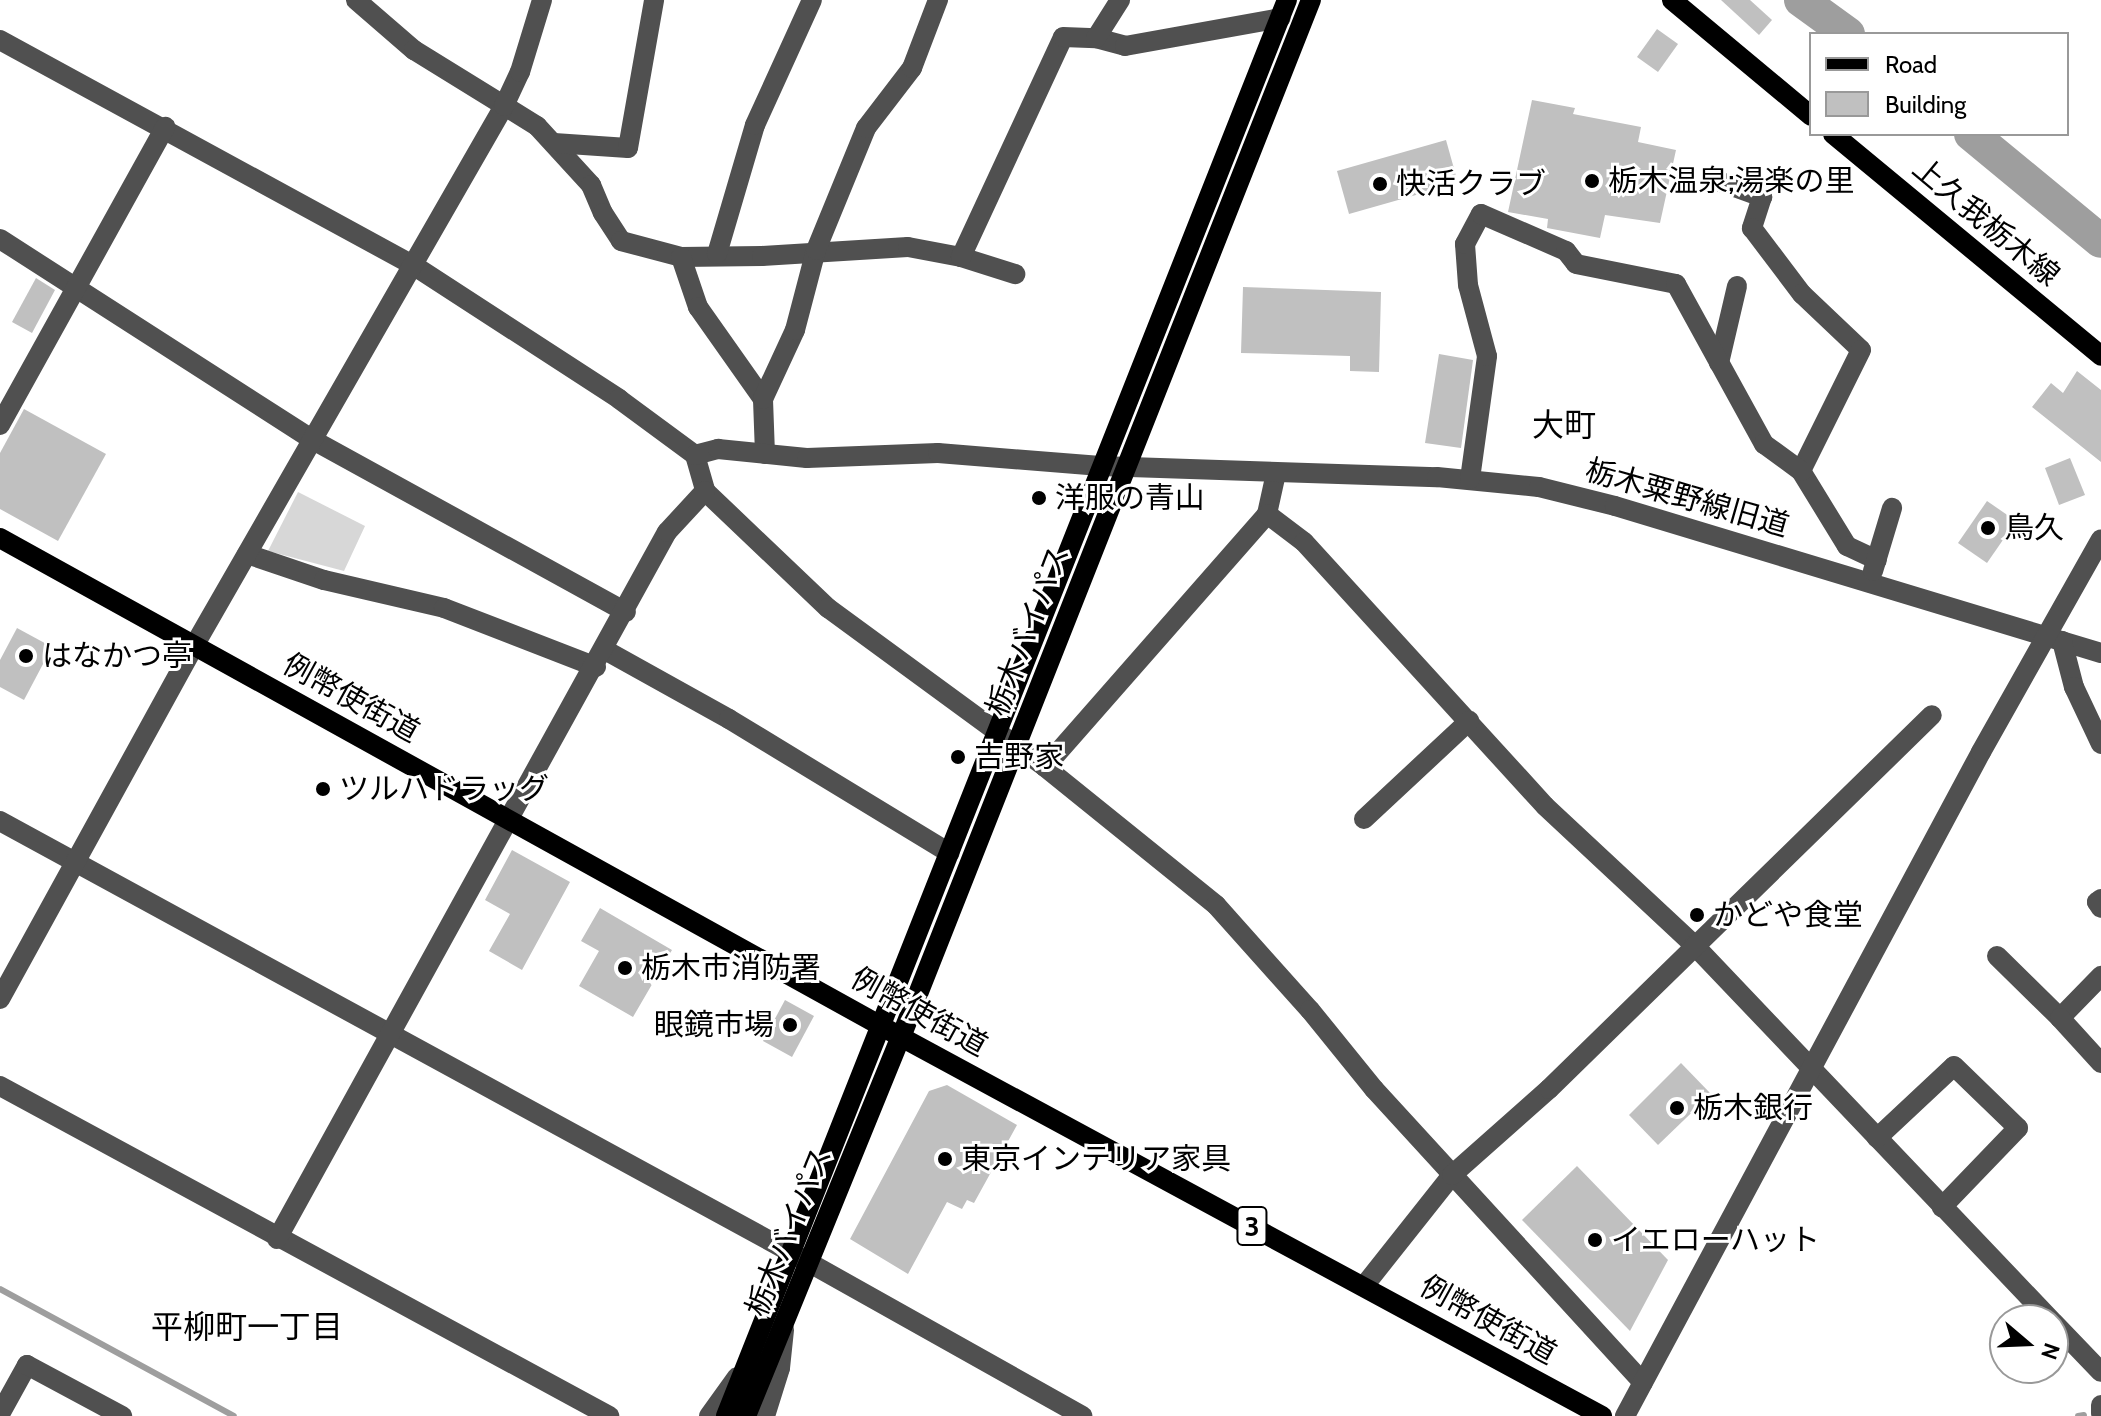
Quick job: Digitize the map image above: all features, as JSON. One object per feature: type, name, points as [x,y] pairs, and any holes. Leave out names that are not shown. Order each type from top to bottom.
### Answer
[{"type":"main road","name":"栃木バイパス","points":[[726,1416],[750,1358],[801,1258],[901,1037],[1311,0]]},
{"type":"main road","points":[[1672,0],[1809,114]]},
{"type":"main road","name":"栃木バイパス","points":[[746,1416],[785,1322],[801,1258],[880,1025],[1284,9]]},
{"type":"main road","name":"上久我栃木線","points":[[1835,136],[2101,356]]},
{"type":"main road","name":"例幣使街道","points":[[0,538],[901,1037],[1602,1416]]},
{"type":"street","points":[[356,0],[414,50],[537,126],[591,185],[603,213],[621,241],[681,257],[717,254],[762,256],[816,250],[908,247],[961,257],[1015,274]]},
{"type":"street","points":[[0,999],[194,646],[504,106],[520,72],[542,0]]},
{"type":"street","points":[[554,143],[628,148],[654,0]]},
{"type":"street","points":[[717,254],[755,125],[812,0]]},
{"type":"street","points":[[765,454],[763,399],[795,330],[816,250],[866,128],[912,68],[938,0]]},
{"type":"street","points":[[1096,38],[1120,0]]},
{"type":"street","points":[[961,257],[1063,37],[1096,38],[1125,46],[1284,9]]},
{"type":"street","points":[[0,40],[165,127],[413,265],[551,352],[695,455],[705,491],[828,608],[1014,748],[1045,767],[1216,905],[1452,1175],[1643,1383]]},
{"type":"street","points":[[0,425],[165,127]]},
{"type":"street","points":[[1721,182],[1762,197],[1752,228],[1802,294],[1861,350],[1801,471]]},
{"type":"street","points":[[1470,479],[1487,356],[1468,285],[1465,244],[1481,214],[1566,251],[1576,264],[1676,284],[1764,444],[1801,471],[1847,546],[1877,560]]},
{"type":"street","points":[[0,239],[313,440],[626,612]]},
{"type":"street","points":[[681,257],[698,307],[763,399]]},
{"type":"street","points":[[1719,363],[1737,286]]},
{"type":"street","name":"栃木粟野線旧道","points":[[695,455],[718,449],[807,458],[938,453],[1100,466],[1470,479],[1539,487],[1615,506],[2101,653]]},
{"type":"street","points":[[1045,767],[1267,514],[1276,473]]},
{"type":"street","points":[[277,1239],[601,658],[667,532],[705,491]]},
{"type":"street","points":[[1870,583],[1892,508]]},
{"type":"street","points":[[1267,514],[1304,542],[1545,806],[1694,945],[2036,1304]]},
{"type":"street","points":[[1625,1416],[1812,1070],[2054,638],[2101,539]]},
{"type":"street","points":[[247,554],[324,580],[444,608],[601,658],[729,719],[949,853]]},
{"type":"street","points":[[2054,638],[2101,744]]},
{"type":"street","points":[[1364,1286],[1452,1175],[1549,1089],[1932,715]]},
{"type":"street","points":[[1364,819],[1469,721]]},
{"type":"street","points":[[0,821],[801,1258],[1082,1416]]},
{"type":"street","points":[[2101,899],[2097,902],[2101,908]]},
{"type":"street","points":[[1997,956],[2101,1063]]},
{"type":"street","points":[[2060,1018],[2101,976]]},
{"type":"street","points":[[1877,1138],[1954,1066],[2018,1128],[1942,1207]]},
{"type":"street","points":[[0,1086],[277,1239],[609,1416]]},
{"type":"street","points":[[765,1416],[780,1368],[785,1322]]},
{"type":"street","points":[[2069,1339],[2101,1372]]},
{"type":"street","points":[[709,1416],[750,1358]]},
{"type":"street","points":[[0,1414],[27,1365],[120,1416]]},
{"type":"street","points":[[2101,1405],[2101,1413]]},
{"type":"shaded area","points":[[298,492],[365,526],[344,571],[268,551]]},
{"type":"building","points":[[1721,0],[1750,0],[1772,20],[1759,35]]},
{"type":"building","points":[[1657,29],[1678,44],[1658,72],[1637,57]]},
{"type":"building","name":"栃木温泉;湯楽の里","points":[[1532,100],[1575,108],[1573,114],[1641,127],[1638,142],[1676,150],[1660,223],[1605,215],[1600,238],[1547,228],[1548,219],[1508,212]]},
{"type":"building","points":[[1446,140],[1458,183],[1349,214],[1337,171]]},
{"type":"building","points":[[36,278],[55,290],[32,333],[12,322]]},
{"type":"building","points":[[1243,287],[1381,292],[1379,372],[1350,371],[1350,356],[1241,353]]},
{"type":"building","points":[[1439,354],[1473,360],[1461,448],[1425,443]]},
{"type":"building","points":[[2077,371],[2101,390],[2101,462],[2032,407],[2051,383],[2063,393]]},
{"type":"building","points":[[24,409],[106,454],[58,541],[0,509],[0,453]]},
{"type":"building","points":[[2070,458],[2085,495],[2059,505],[2045,468]]},
{"type":"building","points":[[1987,501],[2016,521],[1987,563],[1958,543]]},
{"type":"building","points":[[17,628],[52,647],[24,700],[0,687],[0,660]]},
{"type":"building","points":[[512,850],[570,882],[522,970],[489,951],[510,914],[485,900]]},
{"type":"building","name":"栃木市消防署","points":[[600,908],[672,950],[633,1017],[579,986],[599,951],[581,941]]},
{"type":"building","points":[[785,1000],[814,1016],[792,1057],[763,1041]]},
{"type":"building","points":[[1681,1063],[1711,1094],[1658,1145],[1629,1115]]},
{"type":"building","name":"東京インテリア家具","points":[[947,1085],[1017,1125],[974,1203],[967,1200],[962,1209],[947,1202],[908,1274],[850,1239],[929,1091]]},
{"type":"building","name":"イエローハット","points":[[1577,1166],[1668,1260],[1630,1331],[1522,1220]]},
{"type":"waterway","points":[[1801,0],[1845,32]]},
{"type":"waterway","points":[[1973,136],[2101,241]]},
{"type":"waterway","points":[[0,1289],[234,1416]]},
{"type":"waterway","points":[[2078,1416],[2084,1415]]},
{"type":"place","name":"栃木温泉;湯楽の里","points":[[1592,181]]},
{"type":"place","name":"快活クラブ","points":[[1380,184]]},
{"type":"place","name":"洋服の青山","points":[[1039,498]]},
{"type":"place","name":"鳥久","points":[[1988,528]]},
{"type":"place","name":"はなかつ亭","points":[[26,656]]},
{"type":"place","name":"吉野家","points":[[958,757]]},
{"type":"place","name":"ツルハドラッグ","points":[[323,789]]},
{"type":"place","name":"かどや食堂","points":[[1697,915]]},
{"type":"place","name":"栃木市消防署","points":[[625,968]]},
{"type":"place","name":"眼鏡市場","points":[[790,1025]]},
{"type":"place","name":"栃木銀行","points":[[1677,1108]]},
{"type":"place","name":"東京インテリア家具","points":[[945,1159]]},
{"type":"place","name":"イエローハット","points":[[1595,1240]]},
{"type":"district","name":"大町","points":[[1564,425]]},
{"type":"district","name":"平柳町一丁目","points":[[247,1327]]}]
